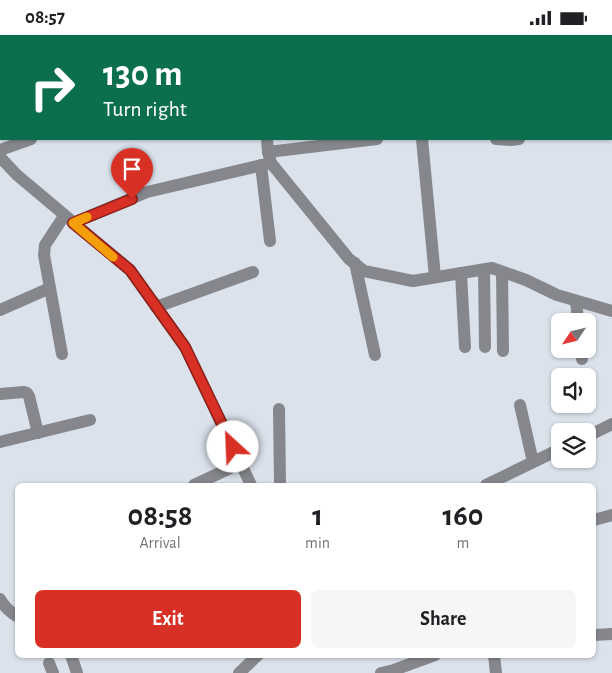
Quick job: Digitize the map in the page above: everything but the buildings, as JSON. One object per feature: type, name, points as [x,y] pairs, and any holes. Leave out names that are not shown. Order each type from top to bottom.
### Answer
[{"type":"street","points":[[0,149],[27,140]]},
{"type":"street","points":[[62,354],[44,255],[45,245],[68,220],[267,155],[369,140]]},
{"type":"street","points":[[422,140],[435,277]]},
{"type":"street","points":[[267,155],[270,241]]},
{"type":"street","points":[[267,155],[349,259],[364,271],[413,281],[492,269],[526,280],[557,295],[612,311]]},
{"type":"street","points":[[0,157],[17,175],[68,220],[130,270],[185,347],[250,483]]},
{"type":"street","points":[[355,263],[375,355]]},
{"type":"street","points":[[484,270],[486,347]]},
{"type":"street","points":[[502,272],[503,351]]},
{"type":"street","points":[[156,307],[253,273]]},
{"type":"street","points":[[461,273],[465,347]]},
{"type":"street","points":[[0,310],[50,287]]},
{"type":"street","points":[[576,301],[577,313]]},
{"type":"street","points":[[0,394],[27,393],[38,433]]},
{"type":"street","points":[[520,405],[533,463]]},
{"type":"street","points":[[279,409],[280,483]]},
{"type":"street","points":[[0,442],[90,420]]},
{"type":"street","points":[[596,432],[612,425]]},
{"type":"street","points":[[490,483],[551,454]]},
{"type":"street","points":[[198,483],[241,463]]},
{"type":"street","points":[[596,519],[612,515]]},
{"type":"street","points":[[0,599],[9,611],[15,615]]},
{"type":"street","points":[[596,635],[612,634]]},
{"type":"street","points":[[72,658],[77,673]]},
{"type":"street","points":[[238,673],[255,658]]},
{"type":"street","points":[[381,673],[427,658]]},
{"type":"street","points":[[494,658],[496,673]]},
{"type":"slow traffic","points":[[87,217],[73,223],[113,257]]},
{"type":"route","points":[[132,199],[73,223],[130,270],[185,347],[233,447]]}]
